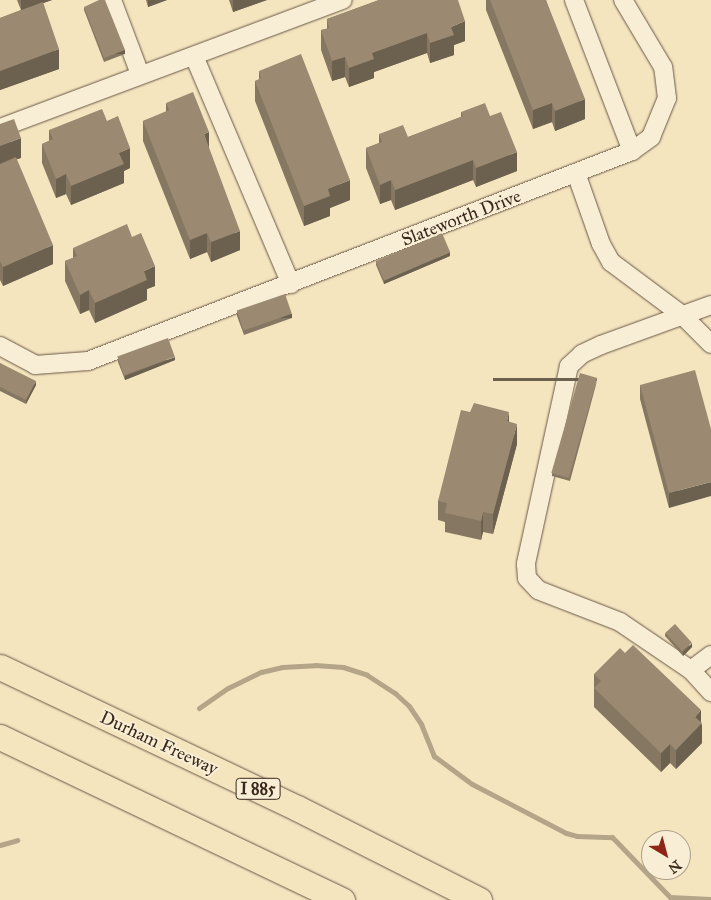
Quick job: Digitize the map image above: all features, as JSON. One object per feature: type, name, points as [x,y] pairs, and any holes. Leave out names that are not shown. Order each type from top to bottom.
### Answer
[{"type":"highway","points":[[0,662],[51,692]]},
{"type":"highway","name":"Durham Freeway","points":[[0,666],[322,820],[479,900]]},
{"type":"highway","points":[[0,737],[342,900]]},
{"type":"street","points":[[112,0],[140,74]]},
{"type":"street","points":[[574,0],[632,151]]},
{"type":"street","name":"Slateworth Drive","points":[[0,346],[35,365],[88,361],[632,151],[651,136],[667,98],[663,67],[623,0]]},
{"type":"street","points":[[0,128],[140,74],[335,9]]},
{"type":"street","points":[[194,56],[291,284]]},
{"type":"street","points":[[576,173],[600,244],[611,262],[682,315],[711,344]]},
{"type":"street","points":[[711,305],[601,345],[582,354],[569,366],[526,564],[527,578],[538,590],[620,622],[691,670],[711,692]]},
{"type":"street","points":[[691,670],[711,655]]},
{"type":"building","points":[[99,0],[105,0],[125,50],[104,58],[84,7]]},
{"type":"building","points":[[379,0],[458,0],[465,21],[451,27],[454,35],[430,43],[427,33],[372,53],[374,59],[349,68],[345,57],[332,61],[321,30],[329,28],[327,19]]},
{"type":"building","points":[[490,0],[546,0],[585,99],[555,111],[552,103],[533,110]]},
{"type":"building","points":[[43,2],[59,49],[0,71],[0,18]]},
{"type":"building","points":[[301,54],[350,180],[328,189],[330,196],[304,206],[255,81],[261,78],[259,71]]},
{"type":"building","points":[[193,92],[209,132],[204,134],[240,231],[211,242],[207,233],[190,240],[143,121],[169,110],[166,103]]},
{"type":"building","points":[[485,103],[490,116],[501,112],[517,152],[476,168],[473,160],[395,190],[391,180],[380,185],[366,148],[382,142],[379,134],[403,125],[408,137],[463,116],[461,112]]},
{"type":"building","points":[[102,109],[107,121],[118,116],[130,148],[119,153],[124,164],[71,186],[66,174],[56,179],[42,144],[53,139],[49,130]]},
{"type":"building","points":[[14,119],[21,138],[0,146],[0,124]]},
{"type":"building","points":[[16,157],[53,245],[3,267],[0,261],[0,164]]},
{"type":"building","points":[[127,224],[132,237],[141,233],[155,266],[144,271],[147,280],[95,303],[89,290],[80,295],[65,261],[77,256],[73,248]]},
{"type":"building","points":[[442,233],[450,252],[384,280],[376,261]]},
{"type":"building","points":[[285,294],[292,314],[244,330],[237,311]]},
{"type":"building","points":[[168,338],[175,357],[124,375],[117,356]]},
{"type":"building","points":[[0,363],[36,381],[26,400],[0,387]]},
{"type":"building","points":[[695,370],[711,429],[711,482],[669,493],[640,385]]},
{"type":"building","points":[[580,373],[597,378],[569,478],[551,473]]},
{"type":"building","points":[[474,403],[509,412],[507,421],[517,424],[493,514],[483,512],[481,521],[445,513],[447,503],[438,501],[461,410],[470,412]]},
{"type":"building","points":[[675,624],[692,643],[682,651],[665,633]]},
{"type":"building","points":[[633,645],[701,710],[695,717],[702,723],[676,750],[670,744],[661,753],[594,688],[601,681],[594,674],[620,648],[625,653]]},
{"type":"waterway","points":[[199,708],[228,688],[261,672],[282,667],[315,665],[343,667],[367,675],[395,693],[409,706],[421,724],[434,756],[472,784],[566,833],[577,836],[612,837],[670,897],[711,899]]},
{"type":"waterway","points":[[0,845],[17,840]]}]
